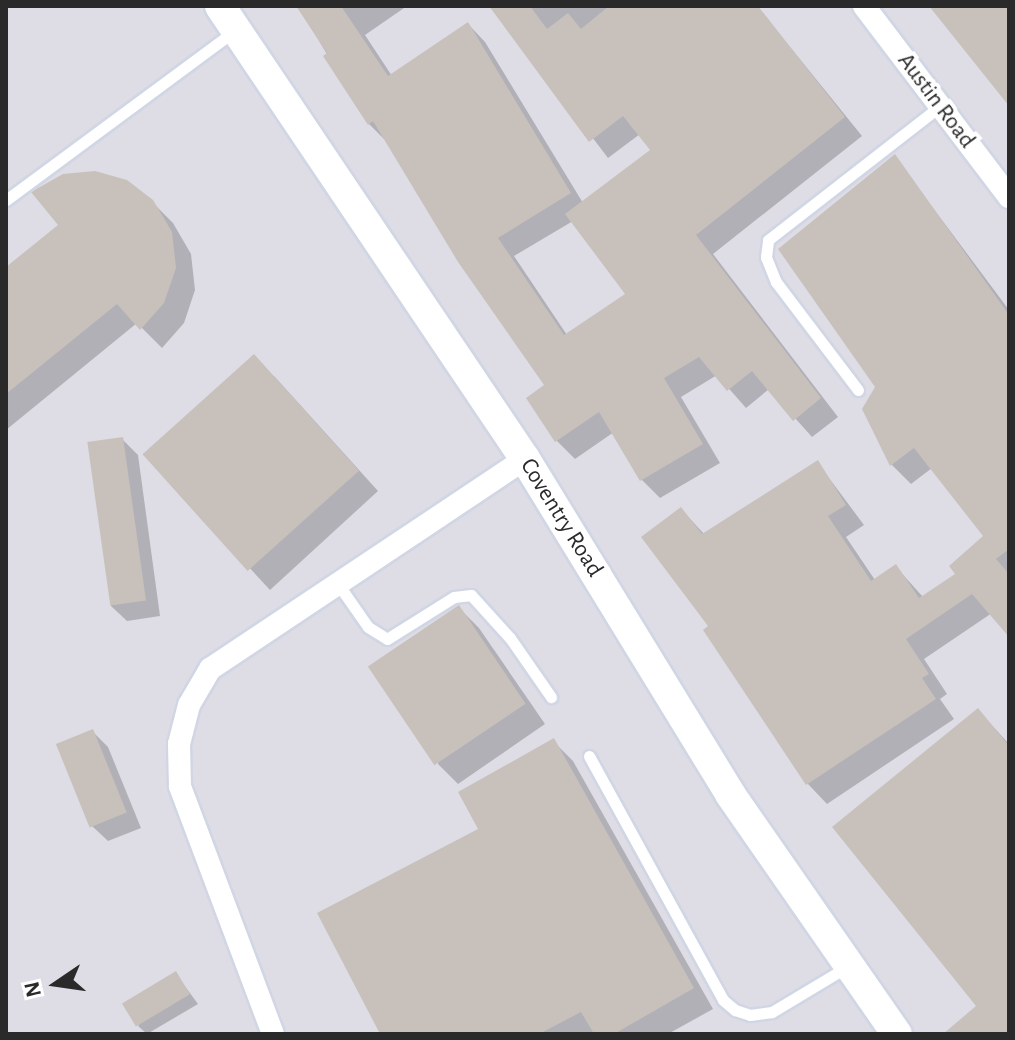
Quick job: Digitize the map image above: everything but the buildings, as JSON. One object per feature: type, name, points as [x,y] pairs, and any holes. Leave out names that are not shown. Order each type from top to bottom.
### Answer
[{"type":"street","name":"Austin Road","points":[[864,6],[1009,197]]},
{"type":"street","name":"Coventry Road","points":[[228,18],[525,459],[730,794],[897,1034]]},
{"type":"street","points":[[273,1034],[180,786],[179,744],[189,705],[210,669],[525,459]]},
{"type":"lane","points":[[6,200],[228,18]]},
{"type":"lane","points":[[858,390],[776,282],[766,257],[768,240],[940,106]]},
{"type":"lane","points":[[338,584],[368,627],[387,639],[454,597],[471,595],[510,638],[551,697]]},
{"type":"lane","points":[[589,756],[723,1000],[735,1010],[750,1015],[772,1012],[851,965]]},
{"type":"shaded area","points":[[6,6],[1009,6],[1009,1034],[6,1034]]}]
